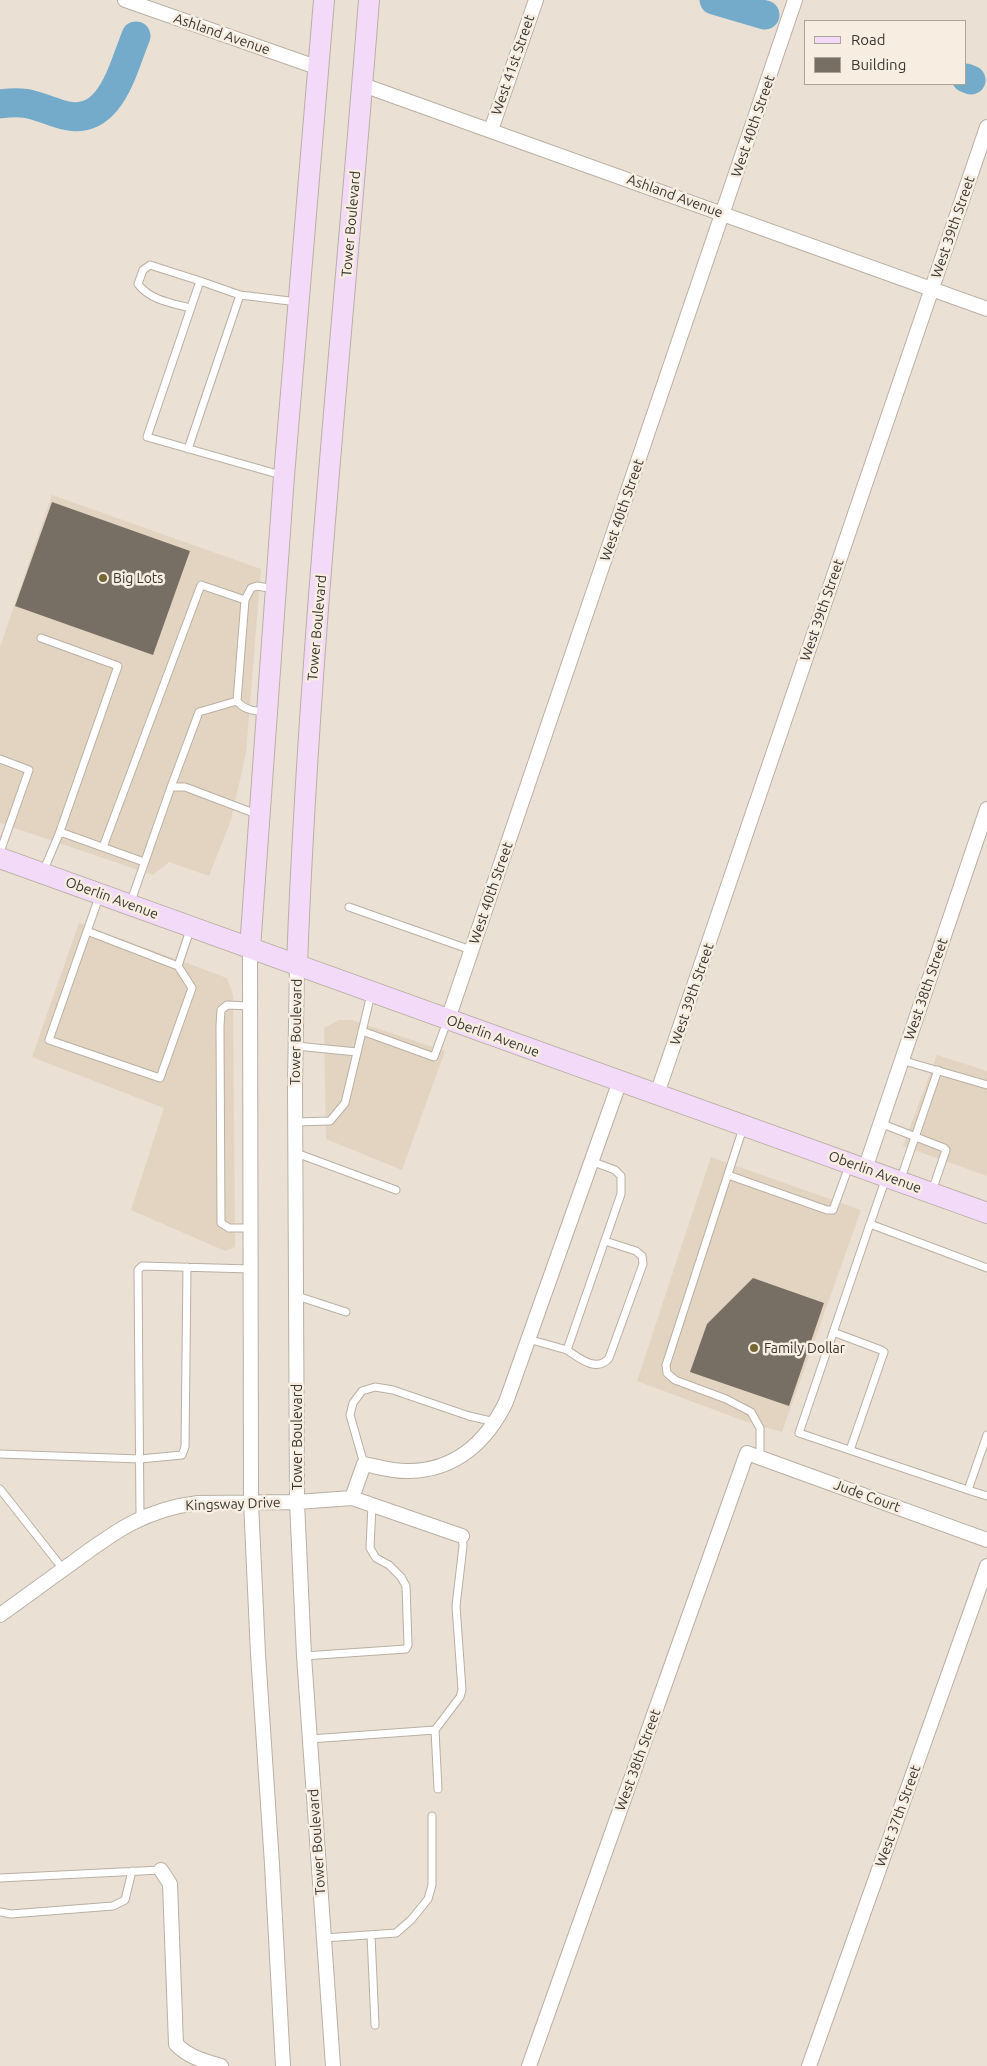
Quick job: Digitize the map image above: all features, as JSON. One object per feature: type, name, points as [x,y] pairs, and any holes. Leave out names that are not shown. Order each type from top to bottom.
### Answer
[{"type":"street","name":"Ashland Avenue","points":[[125,0],[319,68]]},
{"type":"street","points":[[284,2066],[258,1654],[251,1502],[250,948],[284,476],[324,0]]},
{"type":"street","name":"Tower Boulevard","points":[[333,2066],[304,1656],[297,1502],[297,965],[302,834],[312,686],[369,0]]},
{"type":"street","name":"West 41st Street","points":[[490,130],[536,0]]},
{"type":"street","name":"West 40th Street","points":[[448,1019],[796,0]]},
{"type":"street","name":"Ashland Avenue","points":[[363,85],[987,308]]},
{"type":"street","name":"West 39th Street","points":[[657,1094],[987,126]]},
{"type":"street","name":"West 38th Street","points":[[857,1166],[880,1123],[987,809]]},
{"type":"street","name":"Oberlin Avenue","points":[[0,858],[987,1213]]},
{"type":"street","points":[[352,1498],[364,1464],[410,1471],[429,1469],[451,1462],[482,1439],[496,1422],[506,1402],[620,1081]]},
{"type":"street","name":"West 38th Street","points":[[529,2066],[754,1455]]},
{"type":"street","name":"Jude Court","points":[[754,1455],[987,1540]]},
{"type":"street","name":"Kingsway Drive","points":[[0,1615],[115,1531],[140,1518],[183,1505],[297,1502],[352,1498],[462,1536]]},
{"type":"street","name":"West 37th Street","points":[[810,2066],[987,1566]]},
{"type":"street","points":[[161,1870],[170,1884],[176,2044],[183,2051],[203,2061],[220,2066]]},
{"type":"lane","points":[[190,308],[157,299],[144,291],[138,284],[143,270],[150,265],[240,295],[298,302]]},
{"type":"lane","points":[[200,281],[147,437],[284,476]]},
{"type":"lane","points":[[188,449],[240,295]]},
{"type":"lane","points":[[103,847],[201,585],[244,600]]},
{"type":"lane","points":[[266,712],[250,710],[241,706],[237,701],[244,600],[251,588],[257,586],[276,589]]},
{"type":"lane","points":[[41,638],[118,666],[59,834],[42,873]]},
{"type":"lane","points":[[130,904],[199,712],[237,701]]},
{"type":"lane","points":[[0,759],[29,770],[0,852]]},
{"type":"lane","points":[[171,787],[185,787],[259,815]]},
{"type":"lane","points":[[59,834],[63,833],[144,862]]},
{"type":"lane","points":[[87,931],[178,966],[192,988],[160,1078],[49,1040],[87,931],[100,894]]},
{"type":"lane","points":[[349,907],[471,950]]},
{"type":"lane","points":[[178,966],[191,927]]},
{"type":"lane","points":[[296,1122],[330,1121],[346,1103],[371,992]]},
{"type":"lane","points":[[250,1006],[227,1005],[221,1010],[220,1026],[221,1223],[229,1228],[250,1228]]},
{"type":"lane","points":[[362,1031],[434,1056],[448,1019]]},
{"type":"lane","points":[[296,1046],[357,1052]]},
{"type":"lane","points":[[901,1060],[987,1085]]},
{"type":"lane","points":[[938,1070],[915,1136],[870,1224],[799,1432],[987,1496]]},
{"type":"lane","points":[[880,1123],[946,1150],[932,1193]]},
{"type":"lane","points":[[744,1126],[666,1365],[667,1374],[675,1380],[726,1399],[751,1412],[760,1428],[754,1455]]},
{"type":"lane","points":[[296,1153],[396,1190]]},
{"type":"lane","points":[[567,1350],[621,1194],[621,1176],[615,1170],[591,1161]]},
{"type":"lane","points":[[728,1175],[827,1210],[833,1210],[857,1166]]},
{"type":"lane","points":[[870,1224],[987,1268]]},
{"type":"lane","points":[[528,1339],[567,1350],[591,1363],[599,1365],[604,1364],[609,1358],[643,1264],[642,1256],[636,1251],[605,1241]]},
{"type":"lane","points":[[140,1518],[138,1270],[142,1266],[251,1269]]},
{"type":"lane","points":[[0,1454],[140,1459],[182,1455],[185,1448],[186,1267]]},
{"type":"lane","points":[[297,1296],[346,1312]]},
{"type":"lane","points":[[833,1332],[884,1352],[850,1450]]},
{"type":"lane","points":[[364,1464],[350,1415],[353,1403],[362,1391],[375,1387],[393,1390],[469,1416],[496,1422]]},
{"type":"lane","points":[[968,1490],[987,1435]]},
{"type":"lane","points":[[0,1489],[63,1569]]},
{"type":"lane","points":[[304,1656],[406,1649],[406,1586],[401,1577],[389,1565],[376,1558],[370,1548],[372,1505]]},
{"type":"lane","points":[[438,1789],[435,1730],[460,1697],[462,1690],[456,1606],[464,1546],[462,1536]]},
{"type":"lane","points":[[310,1739],[435,1730]]},
{"type":"lane","points":[[323,1938],[396,1934],[411,1920],[428,1899],[432,1885],[432,1816]]},
{"type":"lane","points":[[0,1878],[161,1870]]},
{"type":"lane","points":[[0,1912],[10,1914],[113,1906],[125,1900],[132,1872]]},
{"type":"lane","points":[[371,1935],[375,2025]]},
{"type":"shaded area","points":[[52,495],[261,569],[246,753],[231,820],[209,876],[169,862],[153,875],[0,823],[0,647]]},
{"type":"shaded area","points":[[79,923],[227,978],[233,995],[235,1247],[225,1251],[131,1210],[164,1108],[32,1057]]},
{"type":"shaded area","points":[[339,1020],[352,1020],[445,1051],[402,1170],[326,1139],[324,1028]]},
{"type":"shaded area","points":[[937,1055],[987,1071],[987,1176],[903,1146]]},
{"type":"shaded area","points":[[711,1157],[861,1210],[782,1432],[747,1422],[637,1381]]},
{"type":"building","name":"Big Lots","points":[[52,502],[190,551],[153,655],[15,606]]},
{"type":"building","name":"Family Dollar","points":[[753,1278],[824,1303],[789,1406],[690,1372],[707,1324]]},
{"type":"waterway","points":[[714,0],[765,15]]},
{"type":"waterway","points":[[0,104],[25,103],[60,114],[77,117],[91,113],[102,105],[111,94],[119,80],[136,36]]},
{"type":"waterway","points":[[967,78],[971,80]]},
{"type":"place","name":"Big Lots","points":[[103,578]]},
{"type":"place","name":"Family Dollar","points":[[754,1348]]}]
